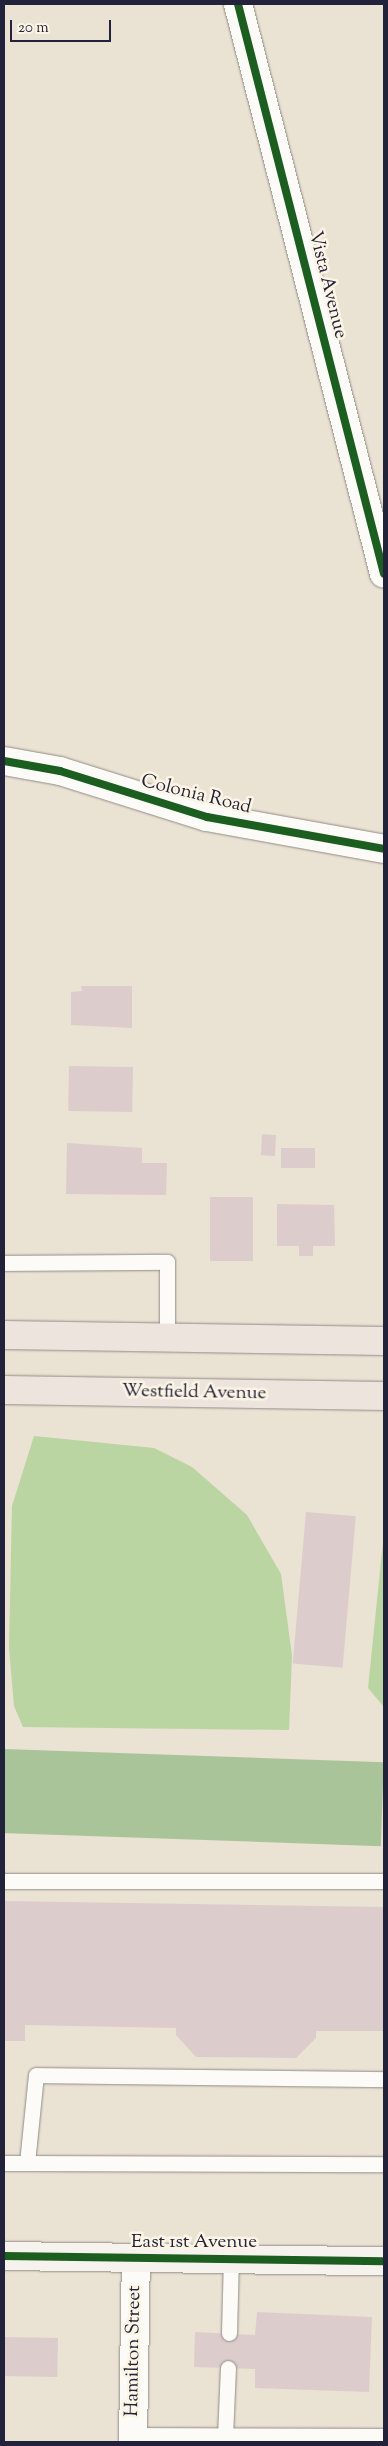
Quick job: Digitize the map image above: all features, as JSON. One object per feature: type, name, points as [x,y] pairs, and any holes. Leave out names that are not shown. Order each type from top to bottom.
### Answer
[{"type":"main road","points":[[4,1336],[384,1341]]},
{"type":"main road","name":"Westfield Avenue","points":[[4,1390],[384,1396]]},
{"type":"street","name":"Vista Avenue","points":[[238,4],[384,574]]},
{"type":"street","name":"Colonia Road","points":[[4,761],[60,771],[207,817],[384,849]]},
{"type":"street","name":"East 1st Avenue","points":[[4,2256],[384,2261]]},
{"type":"street","name":"Hamilton Street","points":[[133,2439],[136,2259]]},
{"type":"lane","points":[[4,1263],[167,1262],[167,1338]]},
{"type":"lane","points":[[4,1881],[384,1881]]},
{"type":"lane","points":[[28,2163],[36,2075],[384,2079]]},
{"type":"lane","points":[[4,2163],[384,2164]]},
{"type":"lane","points":[[229,2333],[231,2260]]},
{"type":"lane","points":[[225,2436],[228,2368]]},
{"type":"lane","points":[[133,2439],[225,2436],[384,2436]]},
{"type":"green space","points":[[34,1436],[154,1448],[192,1467],[247,1515],[281,1574],[292,1656],[289,1730],[23,1727],[14,1706],[9,1648],[12,1506]]},
{"type":"green space","points":[[384,1532],[384,1707],[368,1688]]},
{"type":"green space","points":[[4,1749],[384,1762],[381,1846],[4,1833]]},
{"type":"building","points":[[81,986],[132,986],[132,1028],[71,1025],[71,992],[82,991]]},
{"type":"building","points":[[69,1066],[133,1067],[132,1112],[68,1111]]},
{"type":"building","points":[[262,1134],[276,1135],[275,1156],[261,1155]]},
{"type":"building","points":[[67,1143],[142,1148],[142,1163],[167,1163],[166,1195],[66,1194]]},
{"type":"building","points":[[281,1148],[315,1148],[315,1168],[281,1168]]},
{"type":"building","points":[[210,1197],[253,1197],[253,1261],[210,1261]]},
{"type":"building","points":[[277,1204],[334,1205],[335,1246],[313,1246],[313,1256],[299,1256],[299,1246],[277,1246]]},
{"type":"building","points":[[306,1512],[356,1516],[343,1668],[293,1663]]},
{"type":"building","points":[[4,1901],[384,1907],[384,2031],[316,2031],[316,2038],[296,2058],[196,2057],[176,2035],[176,2028],[25,2025],[25,2041],[4,2041]]},
{"type":"building","points":[[257,2312],[372,2317],[369,2392],[255,2388],[255,2369],[194,2367],[195,2332],[255,2335]]},
{"type":"building","points":[[4,2337],[58,2338],[57,2377],[4,2376]]},
{"type":"cycle path","points":[[238,4],[384,574]]},
{"type":"cycle path","points":[[4,761],[60,771],[207,817],[384,849]]},
{"type":"cycle path","points":[[4,2256],[384,2261]]}]
